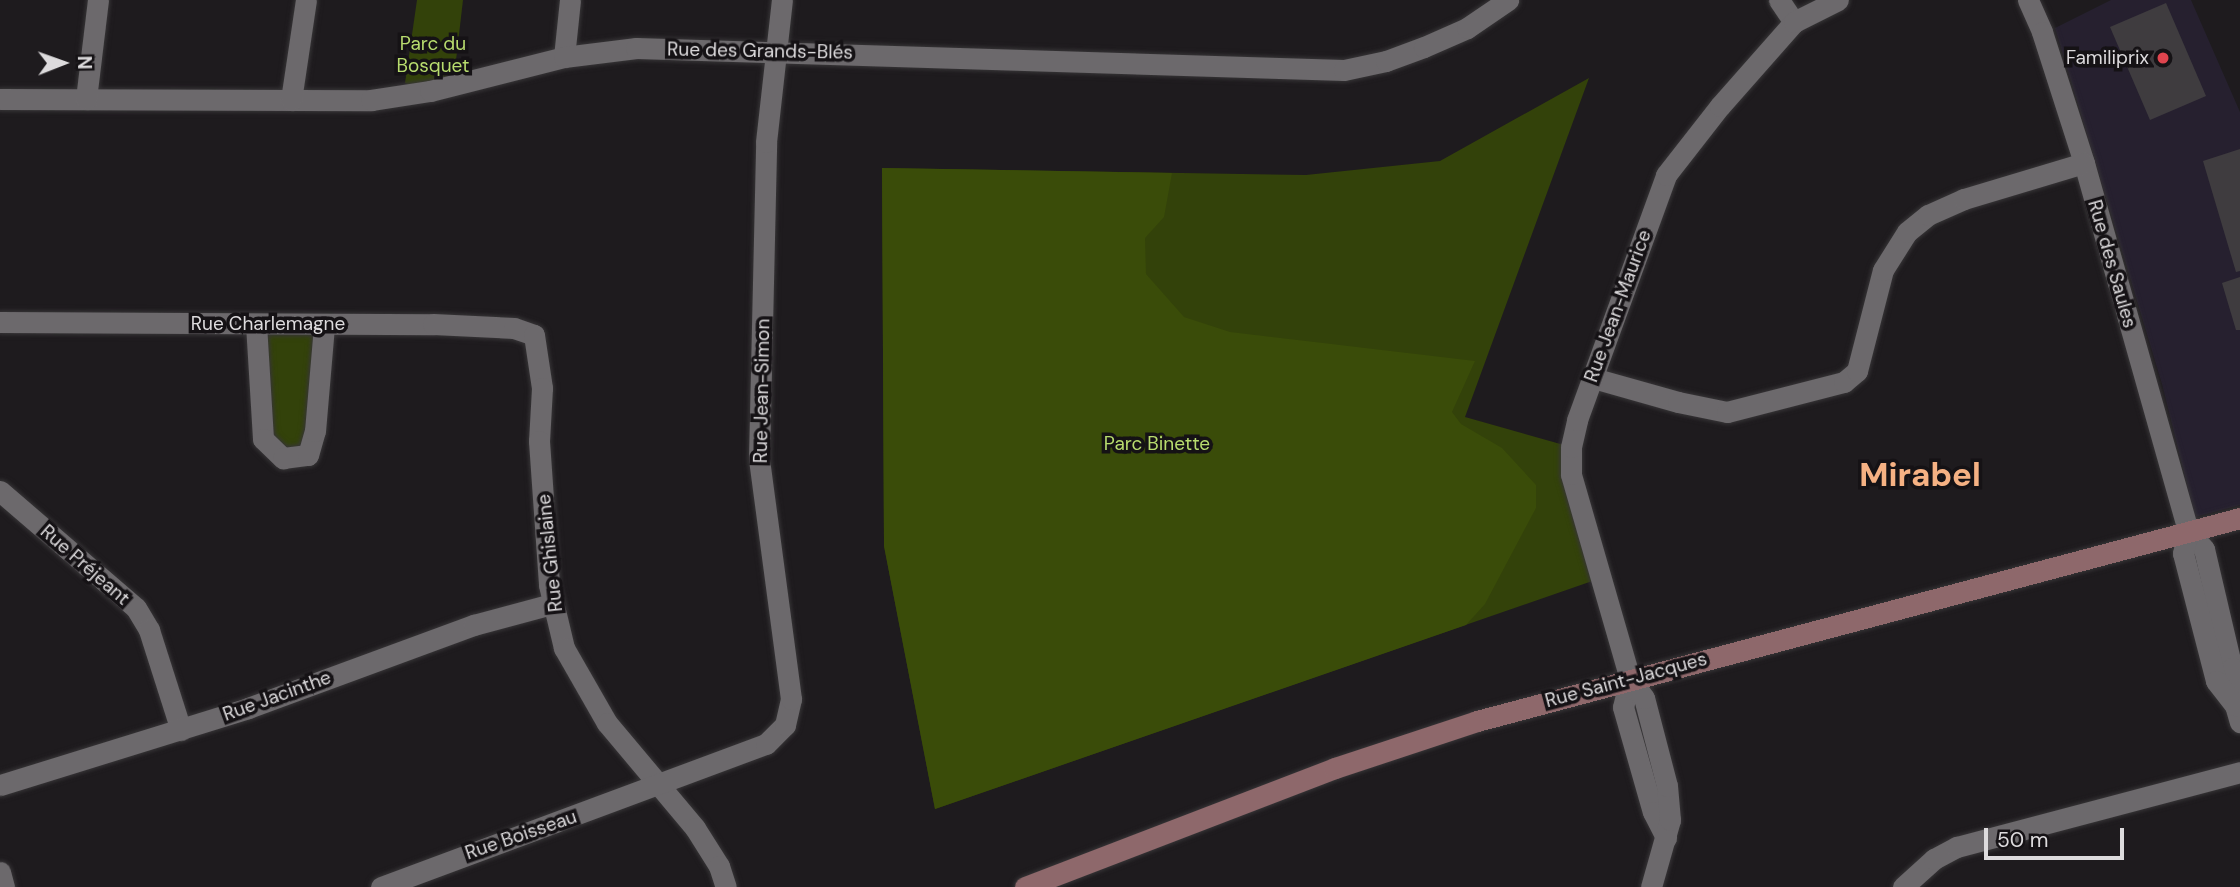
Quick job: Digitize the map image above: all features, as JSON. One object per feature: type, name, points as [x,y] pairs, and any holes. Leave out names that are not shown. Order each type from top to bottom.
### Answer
[{"type":"street","points":[[86,99],[98,0]]},
{"type":"street","points":[[291,100],[306,0]]},
{"type":"street","points":[[564,57],[570,0]]},
{"type":"street","name":"Rue Jean-Simon","points":[[662,785],[766,744],[785,724],[791,699],[759,459],[766,142],[782,0]]},
{"type":"street","name":"Rue des Grands-Blés","points":[[0,99],[371,100],[430,91],[564,57],[636,48],[776,50],[1344,70],[1386,61],[1424,47],[1467,28],[1508,0]]},
{"type":"street","points":[[1779,0],[1794,22]]},
{"type":"street","name":"Rue Jean-Maurice","points":[[1651,887],[1666,838],[1653,812],[1623,707],[1630,679],[1570,474],[1574,433],[1666,175],[1720,106],[1794,22],[1838,0]]},
{"type":"street","name":"Rue des Saules","points":[[2028,0],[2042,32],[2084,163],[2188,530],[2204,548],[2232,668],[2237,714]]},
{"type":"street","points":[[1593,378],[1678,402],[1727,412],[1844,382],[1857,371],[1883,270],[1907,232],[1928,215],[1964,199],[2084,163]]},
{"type":"street","name":"Rue Charlemagne","points":[[0,322],[500,327],[534,335]]},
{"type":"street","points":[[256,324],[263,439],[283,458],[308,455],[315,431],[324,325]]},
{"type":"street","name":"Rue Ghislaine","points":[[534,335],[542,388],[539,440],[552,604],[564,648],[607,723],[662,785],[719,866],[726,887]]},
{"type":"street","name":"Rue Préjeant","points":[[0,491],[136,608],[149,630],[181,730]]},
{"type":"street","name":"Rue Saint-Jacques","points":[[1025,887],[1335,768],[1478,720],[2240,518]]},
{"type":"street","name":"Rue Jacinthe","points":[[0,785],[248,708],[474,625],[552,604]]},
{"type":"street","points":[[1903,887],[1934,859],[1957,848],[2240,772]]},
{"type":"street","name":"Rue Boisseau","points":[[381,887],[662,785]]},
{"type":"street","points":[[0,872],[4,887]]},
{"type":"shaded area","points":[[2111,0],[2191,0],[2240,112],[2240,505],[2195,517],[2162,384],[2055,28]]},
{"type":"green space","name":"Parc du Bosquet","points":[[417,0],[463,0],[455,69],[430,91],[405,83]]},
{"type":"green space","name":"Parc Binette","points":[[1589,78],[1465,417],[1571,447],[1601,578],[935,809],[884,546],[882,168],[1306,175],[1440,161]]},
{"type":"green space","name":"Parc Binette","points":[[882,168],[1172,173],[1164,217],[1145,238],[1146,274],[1184,317],[1230,332],[1475,361],[1452,412],[1461,424],[1502,448],[1536,485],[1536,508],[1485,604],[1466,625],[935,809],[884,546]]},
{"type":"green space","points":[[256,324],[324,325],[308,455],[263,439]]},
{"type":"building","points":[[2166,3],[2206,96],[2150,120],[2110,27]]},
{"type":"building","points":[[2240,149],[2240,271],[2236,272],[2203,161]]},
{"type":"building","points":[[2240,277],[2240,330],[2236,330],[2222,283]]},
{"type":"place","name":"Familiprix","points":[[2163,58]]},
{"type":"district","name":"Mirabel","points":[[1920,475]]}]
